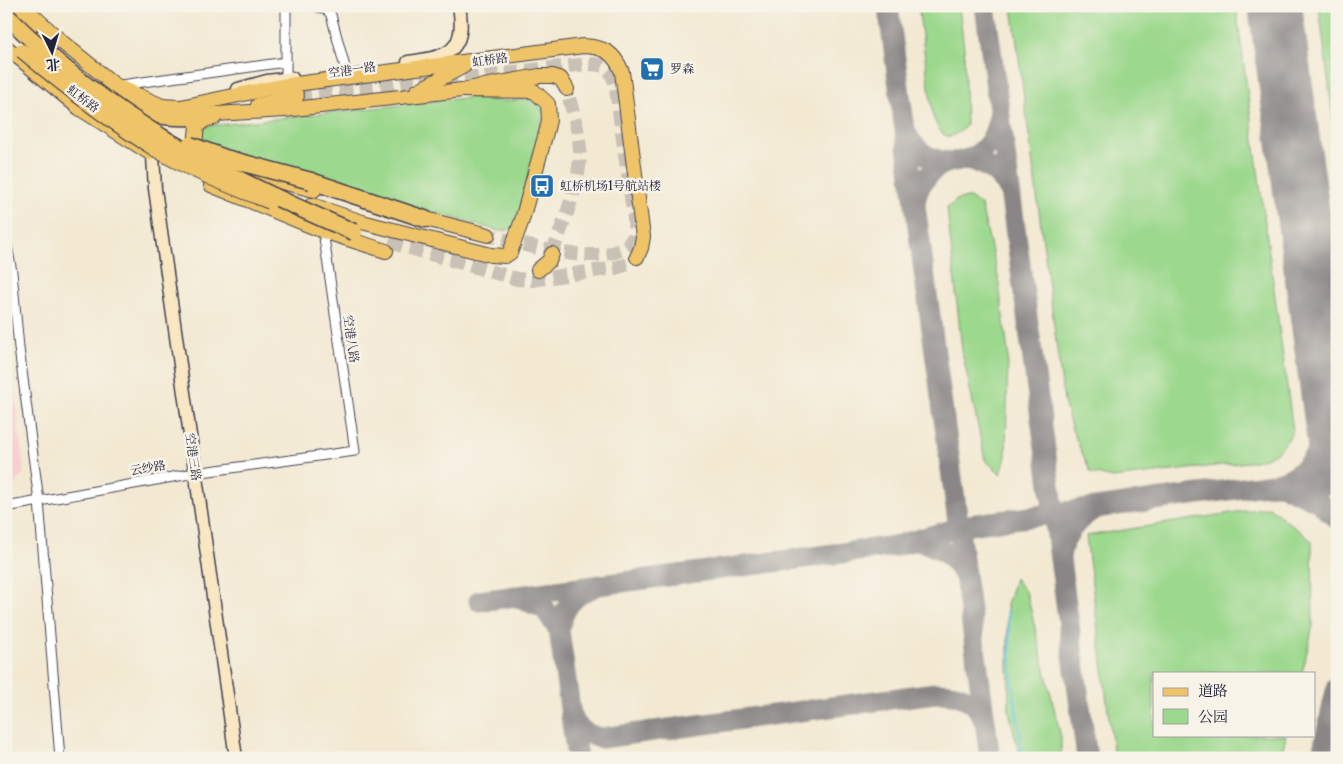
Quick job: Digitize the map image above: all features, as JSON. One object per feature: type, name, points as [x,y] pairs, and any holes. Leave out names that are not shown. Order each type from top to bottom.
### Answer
[{"type":"highway","points":[[9,6],[87,78],[117,98],[154,115],[180,118],[208,109]]},
{"type":"highway","points":[[6,15],[56,62],[137,123],[205,163],[295,207],[354,232]]},
{"type":"highway","points":[[87,78],[130,98],[156,105]]},
{"type":"highway","points":[[108,102],[175,139],[202,150],[311,181],[425,219]]},
{"type":"main road","name":"虹桥路","points":[[23,6],[56,38],[115,85],[156,105],[187,114],[281,86],[583,46],[606,49],[613,55],[622,72],[643,237],[637,257]]},
{"type":"main road","points":[[6,25],[62,74],[108,109],[165,145],[327,212],[505,256],[514,246],[549,120],[548,104],[534,91],[462,90]]},
{"type":"main road","name":"虹桥路","points":[[6,36],[83,100],[159,152],[240,190],[387,246],[323,230],[236,196],[153,156],[79,108],[6,46]]},
{"type":"main road","points":[[411,95],[472,62]]},
{"type":"main road","name":"虹桥路","points":[[208,109],[229,114],[462,90],[553,76],[561,79],[567,89]]},
{"type":"main road","points":[[208,109],[297,96]]},
{"type":"main road","points":[[229,114],[206,120],[197,126],[195,145],[198,154],[212,165],[488,236]]},
{"type":"main road","points":[[323,230],[368,229],[409,233]]},
{"type":"main road","points":[[538,270],[549,261],[552,254]]},
{"type":"street","points":[[286,6],[286,79]]},
{"type":"street","points":[[316,6],[328,10],[331,15],[346,71]]},
{"type":"street","name":"空港一路","points":[[208,109],[235,90],[286,79],[443,56],[458,41],[463,26],[459,6]]},
{"type":"street","points":[[115,85],[127,85],[286,62]]},
{"type":"street","name":"空港三路","points":[[153,156],[155,189],[236,758]]},
{"type":"street","name":"空港八路","points":[[323,230],[355,450]]},
{"type":"street","points":[[6,240],[12,272],[19,348],[39,501],[60,758]]},
{"type":"street","name":"云纱路","points":[[6,507],[195,473],[355,450]]},
{"type":"shaded area","points":[[6,319],[24,473],[11,489],[6,490]]},
{"type":"green space","points":[[918,6],[959,6],[964,49],[966,126],[955,135],[946,136],[943,134],[933,117]]},
{"type":"green space","points":[[1012,6],[1236,6],[1293,431],[1280,449],[1270,456],[1248,462],[1113,478],[1091,473],[1072,430],[1064,402]]},
{"type":"green space","points":[[1319,6],[1337,6],[1337,151]]},
{"type":"green space","points":[[473,97],[501,101],[532,101],[541,107],[544,113],[516,224],[509,230],[499,231],[202,147],[199,127]]},
{"type":"green space","points":[[970,198],[981,205],[998,277],[1008,352],[1006,457],[1001,474],[985,460],[962,351],[947,208],[958,199]]},
{"type":"green space","points":[[1269,507],[1312,541],[1313,626],[1302,672],[1153,672],[1153,736],[1286,736],[1281,758],[1114,758],[1086,536]]},
{"type":"green space","points":[[1015,578],[1027,594],[1061,737],[1061,758],[1020,758],[1009,711],[1007,605]]},
{"type":"waterway","points":[[1008,611],[1012,681],[1023,758]]},
{"type":"taxiway","points":[[888,6],[990,758]]},
{"type":"taxiway","points":[[985,6],[1087,758]]},
{"type":"taxiway","points":[[1277,6],[1279,33]]},
{"type":"taxiway","points":[[906,132],[920,151],[929,157],[951,162],[974,156],[984,149],[994,134],[999,117]]},
{"type":"taxiway","points":[[964,160],[979,163],[991,169],[1001,178],[1009,191]]},
{"type":"taxiway","points":[[915,203],[919,189],[926,178],[936,168],[949,162]]},
{"type":"taxiway","points":[[1277,483],[1299,473],[1314,456],[1320,446],[1330,412]]},
{"type":"taxiway","points":[[479,601],[895,546],[969,525],[1273,484],[1305,486],[1337,483]]},
{"type":"taxiway","points":[[1288,488],[1319,502],[1337,519]]},
{"type":"taxiway","points":[[1060,557],[1064,542],[1078,521],[1098,508]]},
{"type":"taxiway","points":[[917,541],[933,546],[945,553],[965,576]]},
{"type":"taxiway","points":[[577,758],[559,630],[563,616],[570,604],[579,595],[592,588]]},
{"type":"taxiway","points":[[516,597],[544,608],[559,630]]},
{"type":"taxiway","points":[[1321,758],[1337,686]]},
{"type":"taxiway","points":[[571,716],[584,731],[602,738],[935,693],[951,694],[965,698],[981,713],[984,721]]},
{"type":"runway","points":[[1275,6],[1337,465]]},
{"type":"tunnel","points":[[297,96],[588,64],[600,65],[608,69],[613,77],[616,89],[634,219],[633,239],[620,250],[604,254],[584,255],[540,249],[488,235]]},
{"type":"tunnel","points":[[552,254],[570,203],[580,162],[578,134],[567,89]]},
{"type":"tunnel","points":[[389,242],[517,279],[532,280],[615,268],[628,264],[637,257]]},
{"type":"place","name":"罗森","points":[[652,69]]},
{"type":"place","name":"虹桥机场1号航站楼","points":[[542,186]]}]
